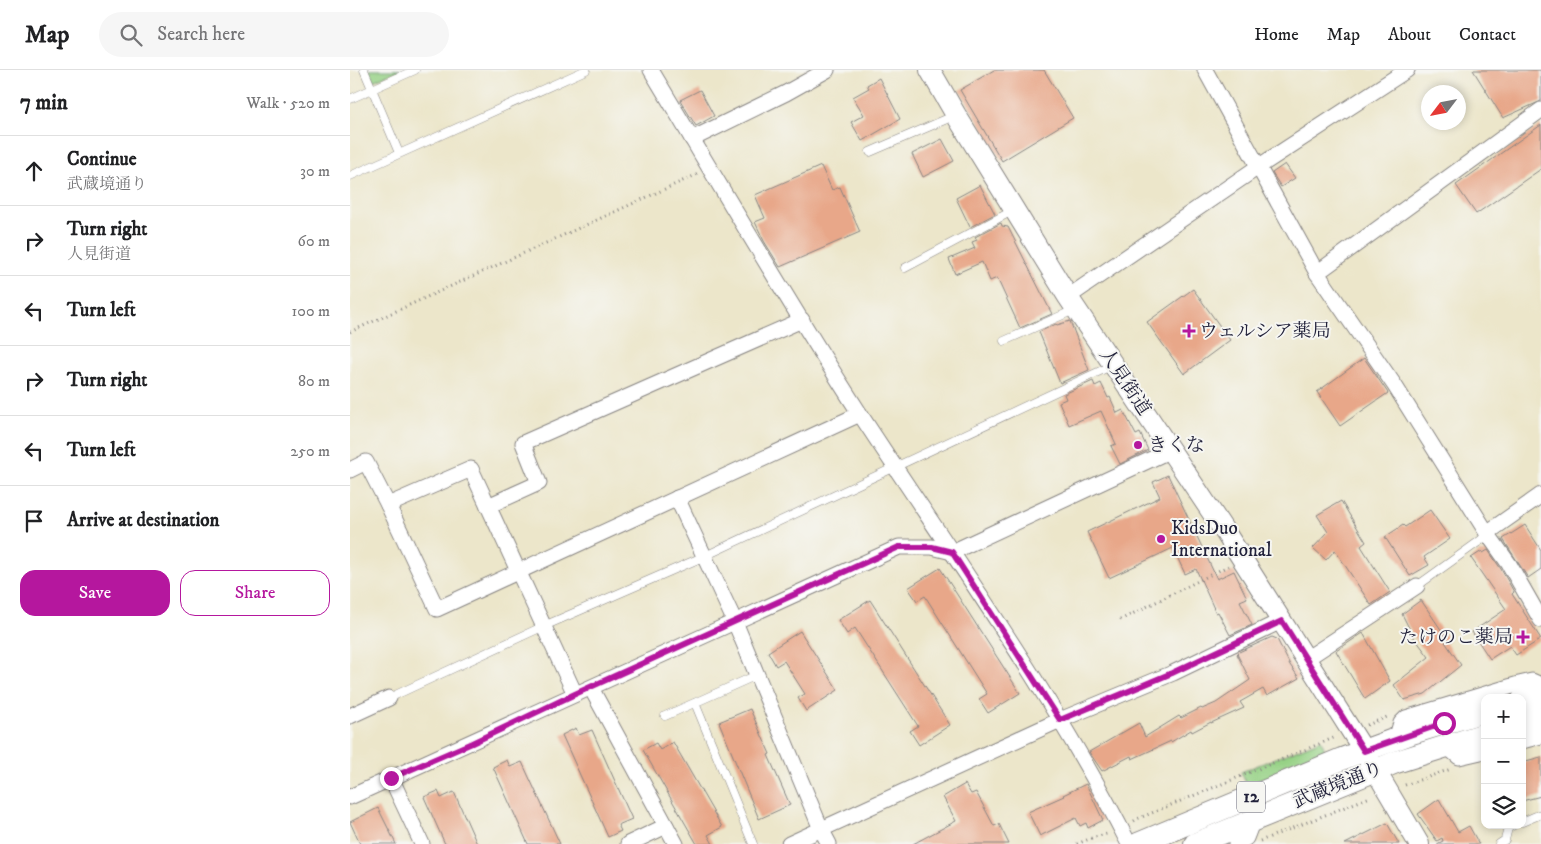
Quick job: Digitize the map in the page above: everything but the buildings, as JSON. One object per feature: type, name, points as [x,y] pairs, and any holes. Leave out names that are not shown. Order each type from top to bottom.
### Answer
[{"type":"main road","name":"人見街道","points":[[930,70],[956,116],[1072,303],[1171,450],[1282,621],[1364,751],[1419,844]]},
{"type":"main road","points":[[1526,700],[1541,696]]},
{"type":"main road","name":"武蔵境通り","points":[[1135,834],[1396,739],[1481,712]]},
{"type":"main road","points":[[1526,722],[1541,718]]},
{"type":"main road","name":"武蔵境通り","points":[[1195,844],[1375,771],[1445,745],[1481,735]]},
{"type":"street","points":[[651,70],[860,414],[933,522],[1060,720],[1129,844]]},
{"type":"street","points":[[692,139],[786,93],[827,70]]},
{"type":"street","points":[[1205,70],[1317,273],[1395,386],[1487,533],[1509,564],[1541,620]]},
{"type":"street","points":[[1072,303],[1258,167],[1407,70]]},
{"type":"street","points":[[1317,273],[1541,110]]},
{"type":"street","points":[[488,506],[539,483],[523,443],[802,320]]},
{"type":"street","points":[[350,470],[366,462],[438,609],[860,414]]},
{"type":"street","points":[[350,797],[899,547],[932,547],[952,552],[1171,450]]},
{"type":"street","points":[[388,505],[471,469],[575,694]]},
{"type":"street","points":[[1487,533],[1541,495]]},
{"type":"street","points":[[677,498],[735,622],[821,829],[829,844]]},
{"type":"street","points":[[932,547],[933,522]]},
{"type":"street","points":[[1306,659],[1417,586]]},
{"type":"street","points":[[789,844],[1060,720],[1172,673],[1282,621]]},
{"type":"street","points":[[1396,739],[1401,723],[1406,718],[1532,681],[1541,685]]},
{"type":"street","points":[[591,688],[676,844]]},
{"type":"street","points":[[350,716],[390,698]]},
{"type":"street","points":[[1526,739],[1541,736]]},
{"type":"street","points":[[1445,745],[1459,757],[1481,752]]},
{"type":"street","points":[[391,778],[422,844]]},
{"type":"street","points":[[1236,844],[1246,838],[1253,820]]},
{"type":"street","points":[[628,844],[666,826]]},
{"type":"lane","points":[[364,70],[399,152]]},
{"type":"lane","points":[[350,99],[415,70]]},
{"type":"lane","points":[[350,176],[399,152],[586,70]]},
{"type":"lane","points":[[870,152],[956,116]]},
{"type":"lane","points":[[905,268],[1014,210]]},
{"type":"lane","points":[[1004,341],[1072,303]]},
{"type":"lane","points":[[390,698],[544,626],[705,556],[1113,366]]},
{"type":"lane","points":[[1417,586],[1481,540],[1487,533]]},
{"type":"lane","points":[[665,716],[757,675]]},
{"type":"lane","points":[[695,703],[754,844]]},
{"type":"lane","points":[[1526,820],[1541,814]]},
{"type":"lane","points":[[1499,844],[1505,840],[1508,829]]},
{"type":"path","points":[[350,332],[710,168]]},
{"type":"path","points":[[1120,620],[1242,559]]},
{"type":"path","points":[[1135,834],[1137,819],[1340,736]]},
{"type":"path","points":[[1400,786],[1459,766]]},
{"type":"path","points":[[1255,844],[1377,794]]},
{"type":"path","points":[[1077,844],[1094,837],[1109,834]]},
{"type":"green space","points":[[369,70],[400,70],[373,81]]},
{"type":"green space","points":[[1321,740],[1327,755],[1248,788],[1241,772]]},
{"type":"place","name":"ウェルシア薬局","points":[[1189,331]]},
{"type":"place","name":"きくな","points":[[1138,445]]},
{"type":"place","name":"KidsDuo International","points":[[1161,539]]},
{"type":"place","name":"たけのこ薬局","points":[[1523,637]]},
{"type":"route","points":[[391,778],[472,743],[575,694],[899,547],[932,547],[952,552],[1060,720],[1172,673],[1282,621],[1364,751],[1444,723]]}]
